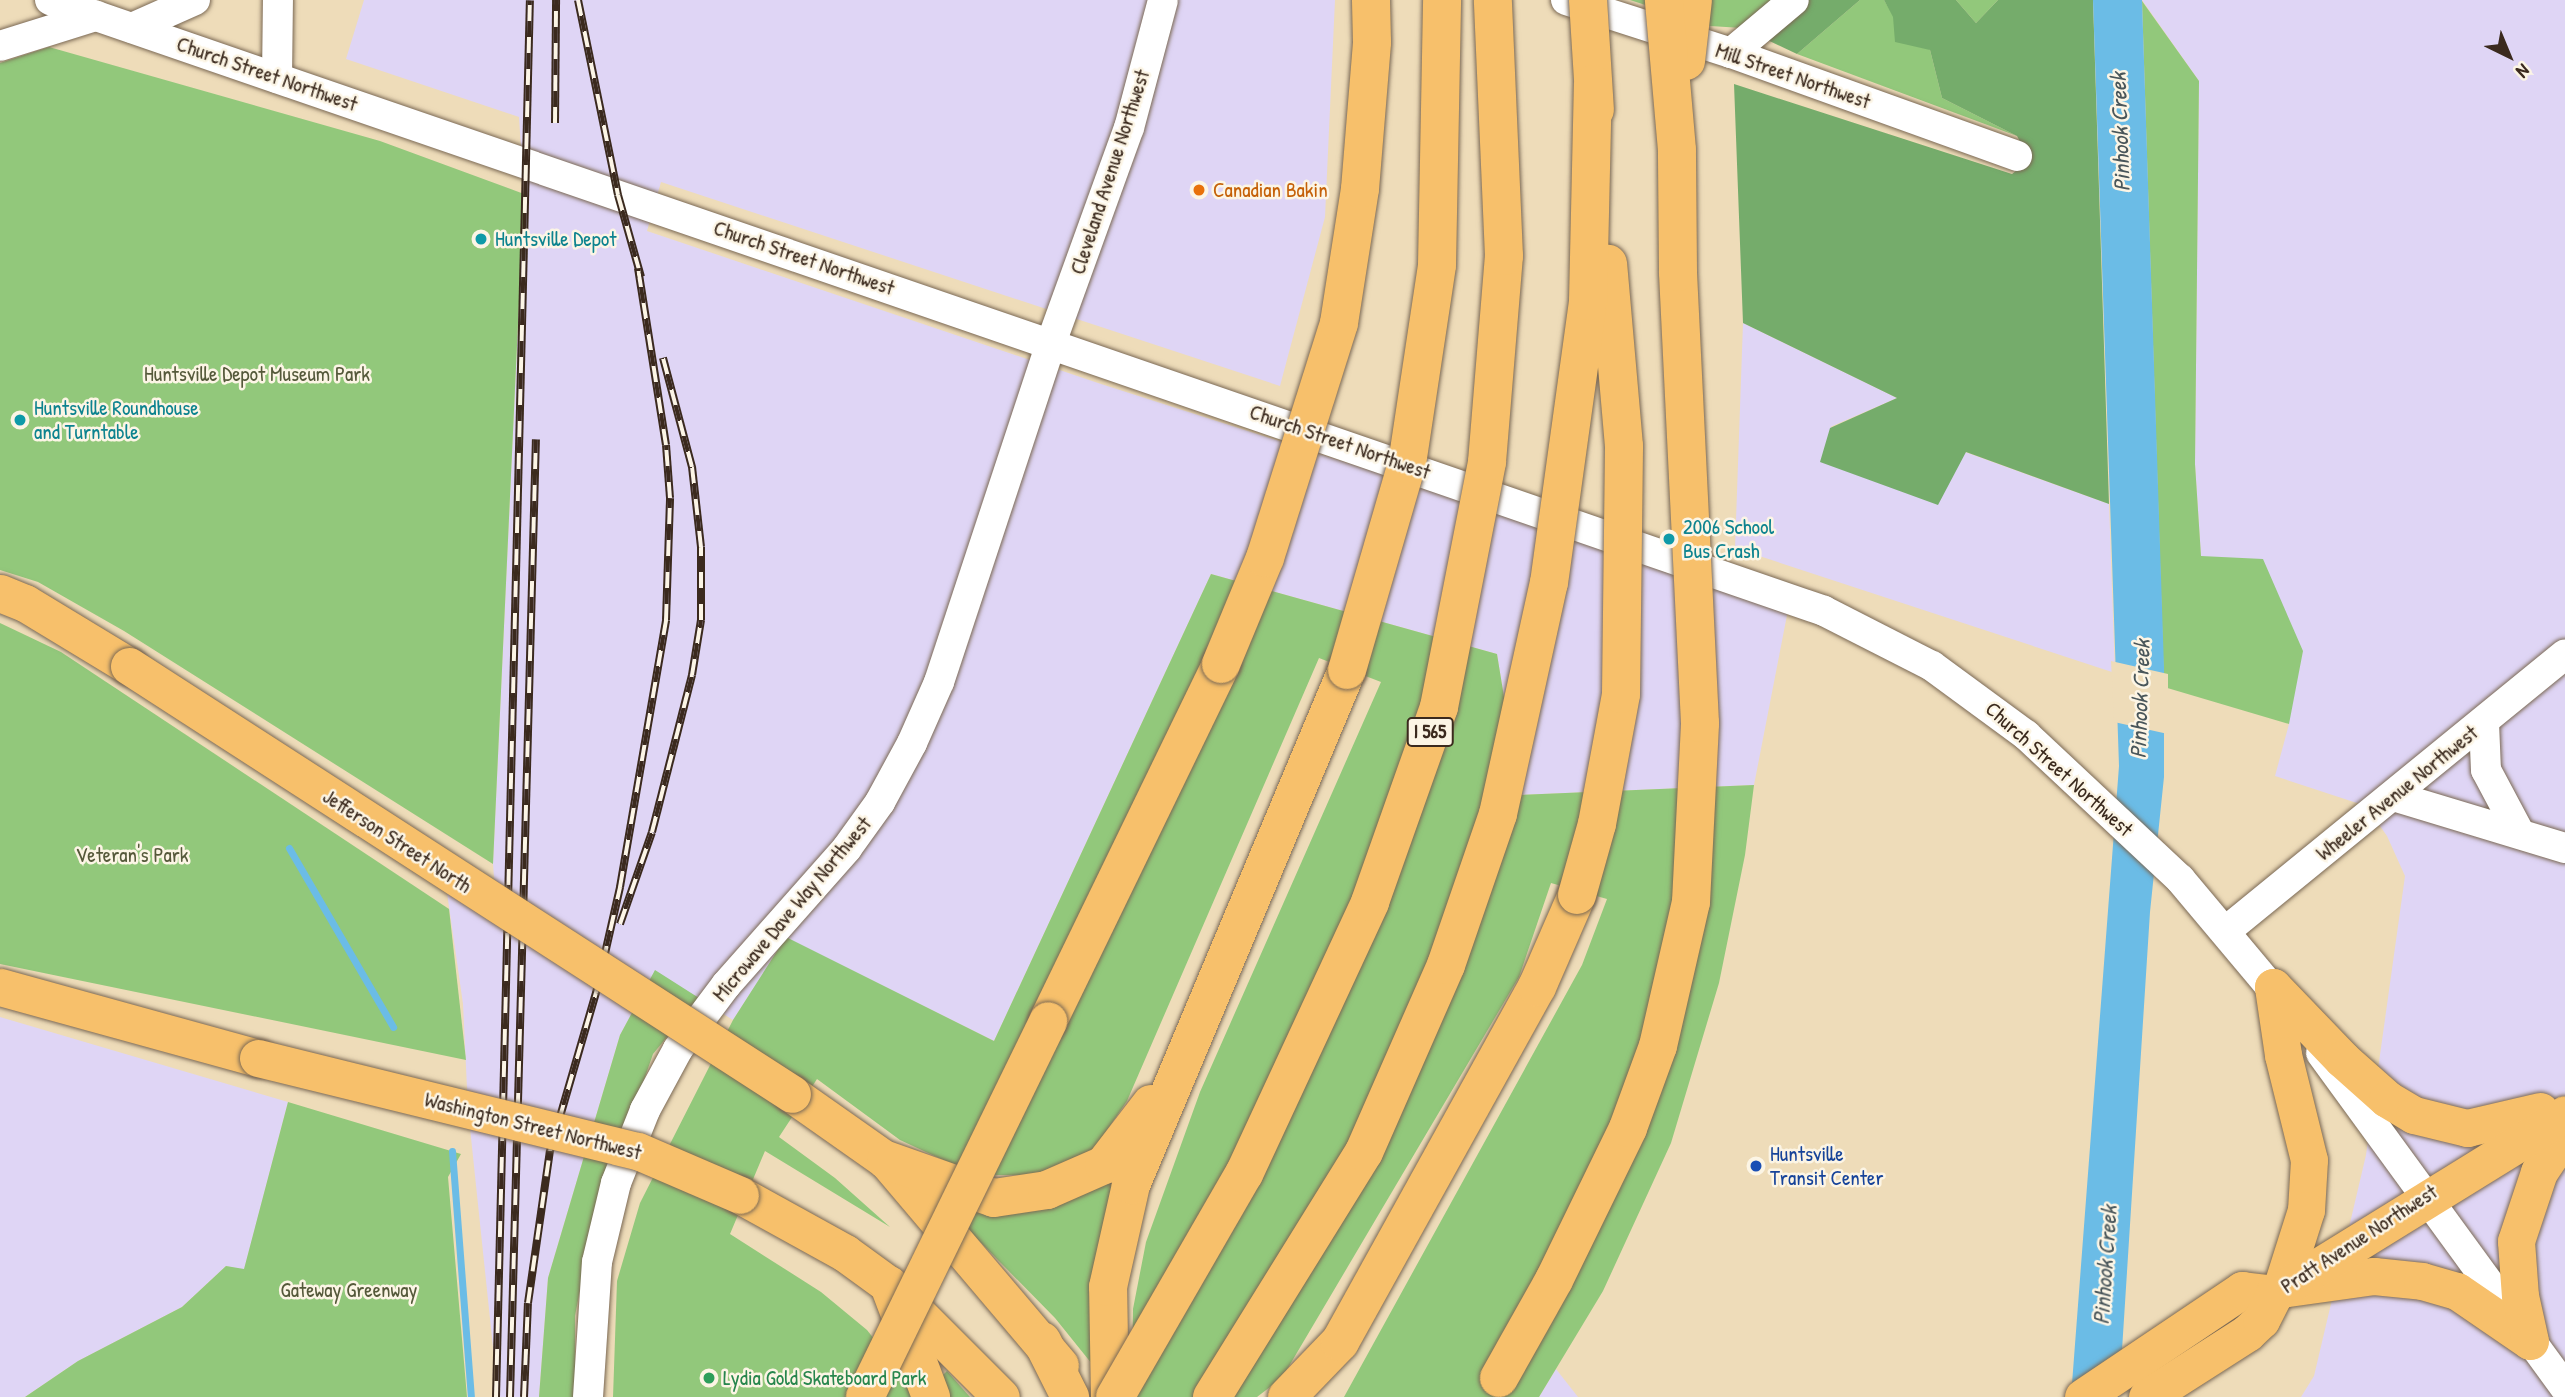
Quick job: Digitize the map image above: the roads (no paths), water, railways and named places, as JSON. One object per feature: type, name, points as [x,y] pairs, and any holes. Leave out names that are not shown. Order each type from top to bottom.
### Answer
[{"type":"highway","points":[[865,1397],[1221,664],[1265,558],[1339,323],[1360,190],[1372,42],[1371,0]]},
{"type":"highway","points":[[1112,1397],[1108,1287],[1131,1185],[1347,670],[1407,464],[1437,265],[1442,0]]},
{"type":"highway","name":"I 565","points":[[1112,1397],[1244,1174],[1370,902],[1439,707],[1487,462],[1503,270],[1493,0]]},
{"type":"highway","points":[[1317,1397],[1340,1342],[1537,987],[1577,895],[1597,824],[1621,694],[1623,446],[1588,0]]},
{"type":"highway","points":[[1488,1397],[1554,1280],[1628,1128],[1664,1023],[1691,902],[1700,723],[1679,285],[1677,150],[1664,0]]},
{"type":"highway","points":[[1677,150],[1693,0]]},
{"type":"highway","points":[[1212,1397],[1364,1152],[1446,965],[1498,814],[1549,583],[1586,314],[1593,84]]},
{"type":"highway","points":[[886,1160],[994,1198],[1047,1190],[1104,1165],[1186,1058]]},
{"type":"highway","points":[[889,1285],[931,1397]]},
{"type":"highway","points":[[1042,1341],[1070,1397]]},
{"type":"highway","points":[[1287,1397],[1340,1342]]},
{"type":"main road","name":"Jefferson Street North","points":[[0,593],[25,603],[129,666],[792,1094],[886,1160]]},
{"type":"main road","name":"Washington Street Northwest","points":[[0,987],[258,1058],[638,1151],[740,1195],[845,1253],[889,1285],[1001,1397]]},
{"type":"main road","points":[[2273,987],[2342,1059],[2387,1099],[2414,1115],[2467,1129],[2565,1105]]},
{"type":"main road","points":[[2159,1389],[2247,1333],[2261,1320],[2278,1291],[2306,1210],[2309,1160],[2283,1055],[2273,987]]},
{"type":"main road","name":"Pratt Avenue Northwest","points":[[2083,1397],[2242,1290],[2278,1291],[2425,1197],[2565,1114]]},
{"type":"main road","points":[[2530,1341],[2519,1296],[2516,1241],[2539,1172],[2565,1133]]},
{"type":"main road","points":[[886,1160],[1042,1341],[1083,1397]]},
{"type":"main road","points":[[2278,1291],[2374,1276],[2422,1281],[2457,1291],[2530,1341]]},
{"type":"street","name":"Church Street Northwest","points":[[50,0],[85,8],[132,28],[277,78],[1776,591],[1862,628],[1932,666],[2026,735],[2180,879],[2227,930],[2273,987],[2565,1388]]},
{"type":"street","points":[[132,28],[195,0]]},
{"type":"street","points":[[277,78],[278,0]]},
{"type":"street","name":"Cleveland Avenue Northwest","points":[[1051,343],[1129,128],[1163,0]]},
{"type":"street","name":"Mill Street Northwest","points":[[1566,0],[1731,53],[2017,156]]},
{"type":"street","points":[[1731,53],[1794,0]]},
{"type":"street","points":[[0,46],[85,8]]},
{"type":"street","name":"Microwave Dave Way Northwest","points":[[588,1397],[597,1262],[616,1183],[645,1110],[678,1049],[726,985],[848,848],[880,802],[912,743],[939,682],[1051,343]]},
{"type":"street","name":"Wheeler Avenue Northwest","points":[[2227,930],[2484,723],[2565,654]]},
{"type":"street","points":[[2484,723],[2486,770],[2496,796],[2520,834]]},
{"type":"street","points":[[2393,796],[2565,848]]},
{"type":"water","name":"Pinhook Creek","points":[[2093,0],[2142,0],[2164,668],[2164,777],[2150,912],[2119,1397],[2071,1397],[2119,766]]},
{"type":"waterway","points":[[289,848],[393,1027]]},
{"type":"waterway","points":[[452,1151],[471,1397]]},
{"type":"railway","points":[[496,1397],[530,0]]},
{"type":"railway","points":[[555,123],[556,0]]},
{"type":"railway","points":[[578,0],[618,195],[641,277]]},
{"type":"railway","points":[[524,1397],[528,1303],[550,1151],[596,993],[620,887],[666,620],[670,498],[666,445],[638,268]]},
{"type":"railway","points":[[620,924],[652,832],[692,675],[701,620],[701,547],[692,467],[663,358]]},
{"type":"railway","points":[[510,1397],[536,439]]},
{"type":"place","name":"Canadian Bakin","points":[[1199,190]]},
{"type":"place","name":"Huntsville Depot","points":[[481,239]]},
{"type":"place","name":"Huntsville Roundhouse and Turntable","points":[[20,420]]},
{"type":"place","name":"2006 School Bus Crash","points":[[1669,539]]},
{"type":"place","name":"Huntsville Transit Center","points":[[1756,1166]]},
{"type":"place","name":"Lydia Gold Skateboard Park","points":[[709,1378]]},
{"type":"park label","name":"Huntsville Depot Museum Park","points":[[257,374]]},
{"type":"park label","name":"Veteran's Park","points":[[132,855]]},
{"type":"park label","name":"Gateway Greenway","points":[[349,1290]]}]
